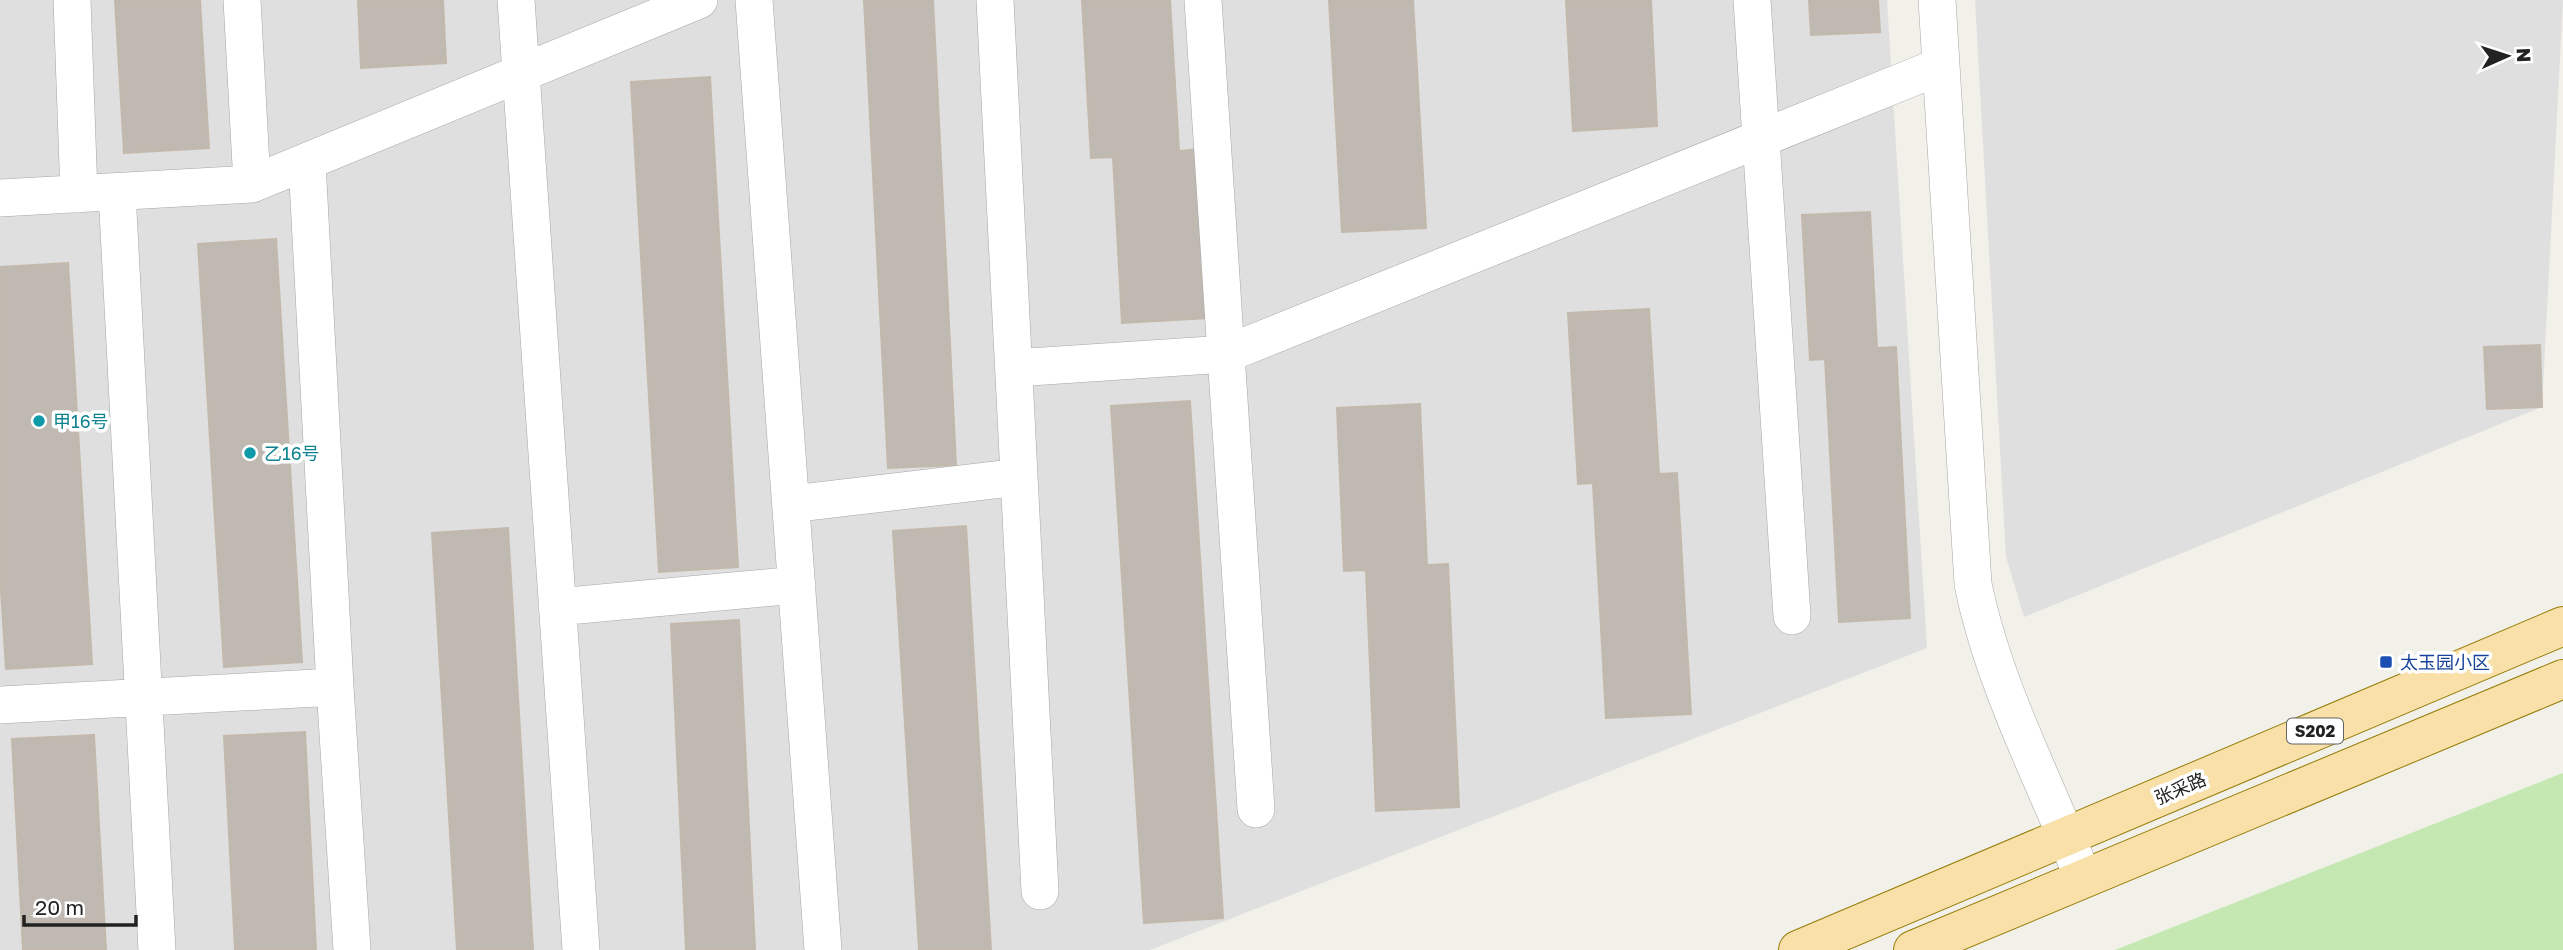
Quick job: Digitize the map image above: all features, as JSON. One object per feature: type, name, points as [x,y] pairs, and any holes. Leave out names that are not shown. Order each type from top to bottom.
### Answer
[{"type":"main road","name":"张采路","points":[[1798,950],[2563,626]]},
{"type":"main road","name":"S202","points":[[1913,950],[2563,679]]},
{"type":"street","points":[[72,0],[79,194]]},
{"type":"street","points":[[242,0],[253,184]]},
{"type":"street","points":[[516,0],[580,950]]},
{"type":"street","points":[[0,198],[253,184],[699,0]]},
{"type":"street","points":[[754,0],[823,950]]},
{"type":"street","points":[[995,0],[1040,891]]},
{"type":"street","points":[[1203,0],[1256,809]]},
{"type":"street","points":[[1752,0],[1792,616]]},
{"type":"street","points":[[1937,0],[1973,584],[1994,666],[2083,878]]},
{"type":"street","points":[[1014,368],[1226,354],[1941,66]]},
{"type":"street","points":[[307,162],[352,950]]},
{"type":"street","points":[[117,192],[157,950]]},
{"type":"street","points":[[791,503],[1019,477]]},
{"type":"street","points":[[557,607],[797,585]]},
{"type":"street","points":[[0,705],[335,687]]},
{"type":"shaded area","points":[[0,0],[1887,0],[1927,648],[1150,950],[0,950]]},
{"type":"shaded area","points":[[1975,0],[2563,0],[2542,407],[2024,617],[2006,557]]},
{"type":"green space","points":[[2563,773],[2563,950],[2115,950]]},
{"type":"building","points":[[115,0],[200,0],[209,148],[124,153]]},
{"type":"building","points":[[358,0],[443,0],[446,63],[361,68]]},
{"type":"building","points":[[864,0],[933,0],[956,465],[888,468]]},
{"type":"building","points":[[1082,0],[1170,0],[1179,151],[1200,149],[1209,318],[1122,323],[1113,157],[1091,158]]},
{"type":"building","points":[[1329,0],[1413,0],[1426,228],[1342,232]]},
{"type":"building","points":[[1566,0],[1651,0],[1657,126],[1573,131]]},
{"type":"building","points":[[1809,0],[1878,0],[1880,32],[1811,35]]},
{"type":"building","points":[[710,77],[738,567],[659,572],[631,82]]},
{"type":"building","points":[[1870,212],[1877,348],[1896,347],[1910,618],[1839,622],[1825,359],[1810,360],[1802,215]]},
{"type":"building","name":"乙16号","points":[[276,239],[302,662],[224,667],[198,244]]},
{"type":"building","name":"甲16号","points":[[68,263],[92,664],[6,669],[0,575],[0,267]]},
{"type":"building","points":[[1649,309],[1659,474],[1677,473],[1691,714],[1606,718],[1593,483],[1578,484],[1568,313]]},
{"type":"building","points":[[2540,345],[2542,407],[2487,409],[2484,347]]},
{"type":"building","points":[[1190,401],[1223,918],[1144,923],[1111,406]]},
{"type":"building","points":[[1420,404],[1427,565],[1448,564],[1459,807],[1376,811],[1366,570],[1344,571],[1337,408]]},
{"type":"building","points":[[966,526],[991,950],[919,950],[893,531]]},
{"type":"building","points":[[508,528],[533,950],[457,950],[432,533]]},
{"type":"building","points":[[739,620],[755,950],[686,950],[671,624]]},
{"type":"building","points":[[305,732],[316,950],[235,950],[224,736]]},
{"type":"building","points":[[94,735],[106,950],[23,950],[12,739]]},
{"type":"place","name":"甲16号","points":[[39,421]]},
{"type":"place","name":"乙16号","points":[[250,453]]},
{"type":"place","name":"太玉园小区","points":[[2386,662]]}]
